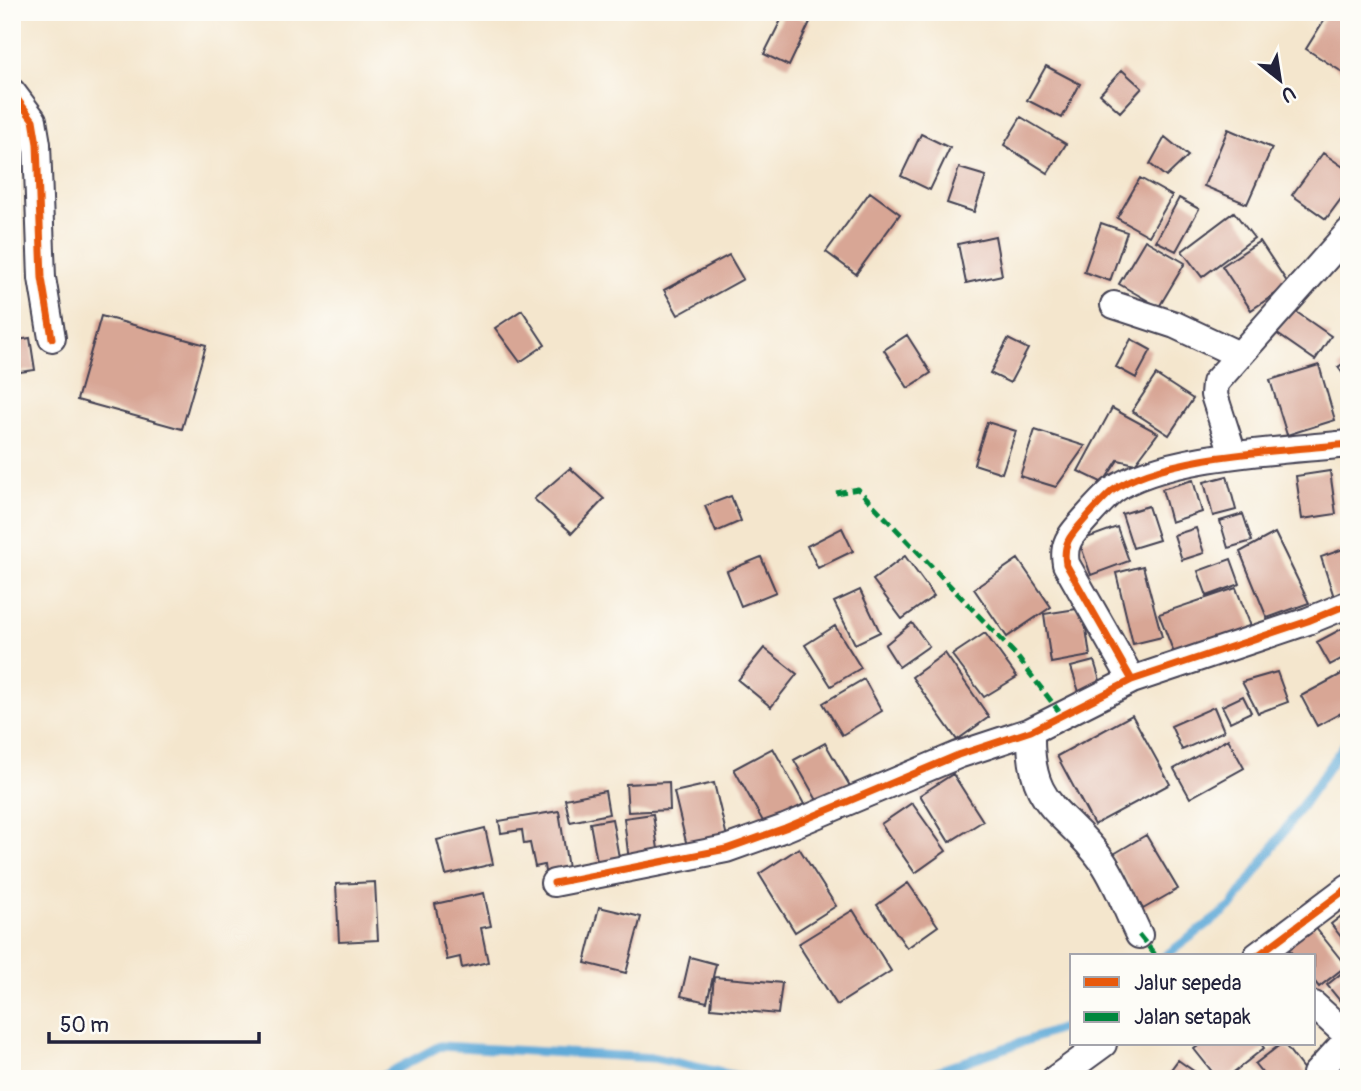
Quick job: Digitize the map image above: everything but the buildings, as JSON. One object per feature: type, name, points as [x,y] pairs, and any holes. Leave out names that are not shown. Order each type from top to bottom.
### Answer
[{"type":"street","points":[[12,92],[33,120],[37,144],[42,278],[52,338]]},
{"type":"street","points":[[1233,454],[1214,389],[1239,355],[1349,232]]},
{"type":"street","points":[[1114,305],[1175,325],[1239,355]]},
{"type":"street","points":[[1132,680],[1066,564],[1063,549],[1067,540],[1112,491],[1133,480],[1233,454],[1349,444]]},
{"type":"street","points":[[554,883],[726,849],[785,828],[922,769],[1031,731],[1132,680],[1308,621],[1349,604]]},
{"type":"street","points":[[1031,731],[1037,785],[1054,810],[1105,865],[1139,935]]},
{"type":"street","points":[[1264,954],[1349,887]]},
{"type":"street","points":[[1315,1074],[1349,1038],[1316,1007]]},
{"type":"street","points":[[1051,1078],[1100,1046]]},
{"type":"waterway","points":[[1168,954],[1232,906],[1349,738]]},
{"type":"waterway","points":[[914,1079],[1070,1026]]},
{"type":"waterway","points":[[377,1079],[440,1046],[655,1058],[750,1079]]},
{"type":"marked path","points":[[836,493],[858,489],[1015,654],[1061,714]]},
{"type":"marked path","points":[[1139,935],[1154,954]]},
{"type":"cycle path","points":[[12,92],[33,120],[37,144],[42,278],[52,338]]},
{"type":"cycle path","points":[[1132,680],[1066,564],[1065,550],[1069,539],[1095,508],[1112,491],[1134,479],[1162,469],[1226,456],[1349,444]]},
{"type":"cycle path","points":[[554,883],[726,849],[785,828],[958,755],[1031,731],[1132,680],[1308,621],[1349,604]]},
{"type":"cycle path","points":[[1260,954],[1349,887]]}]
